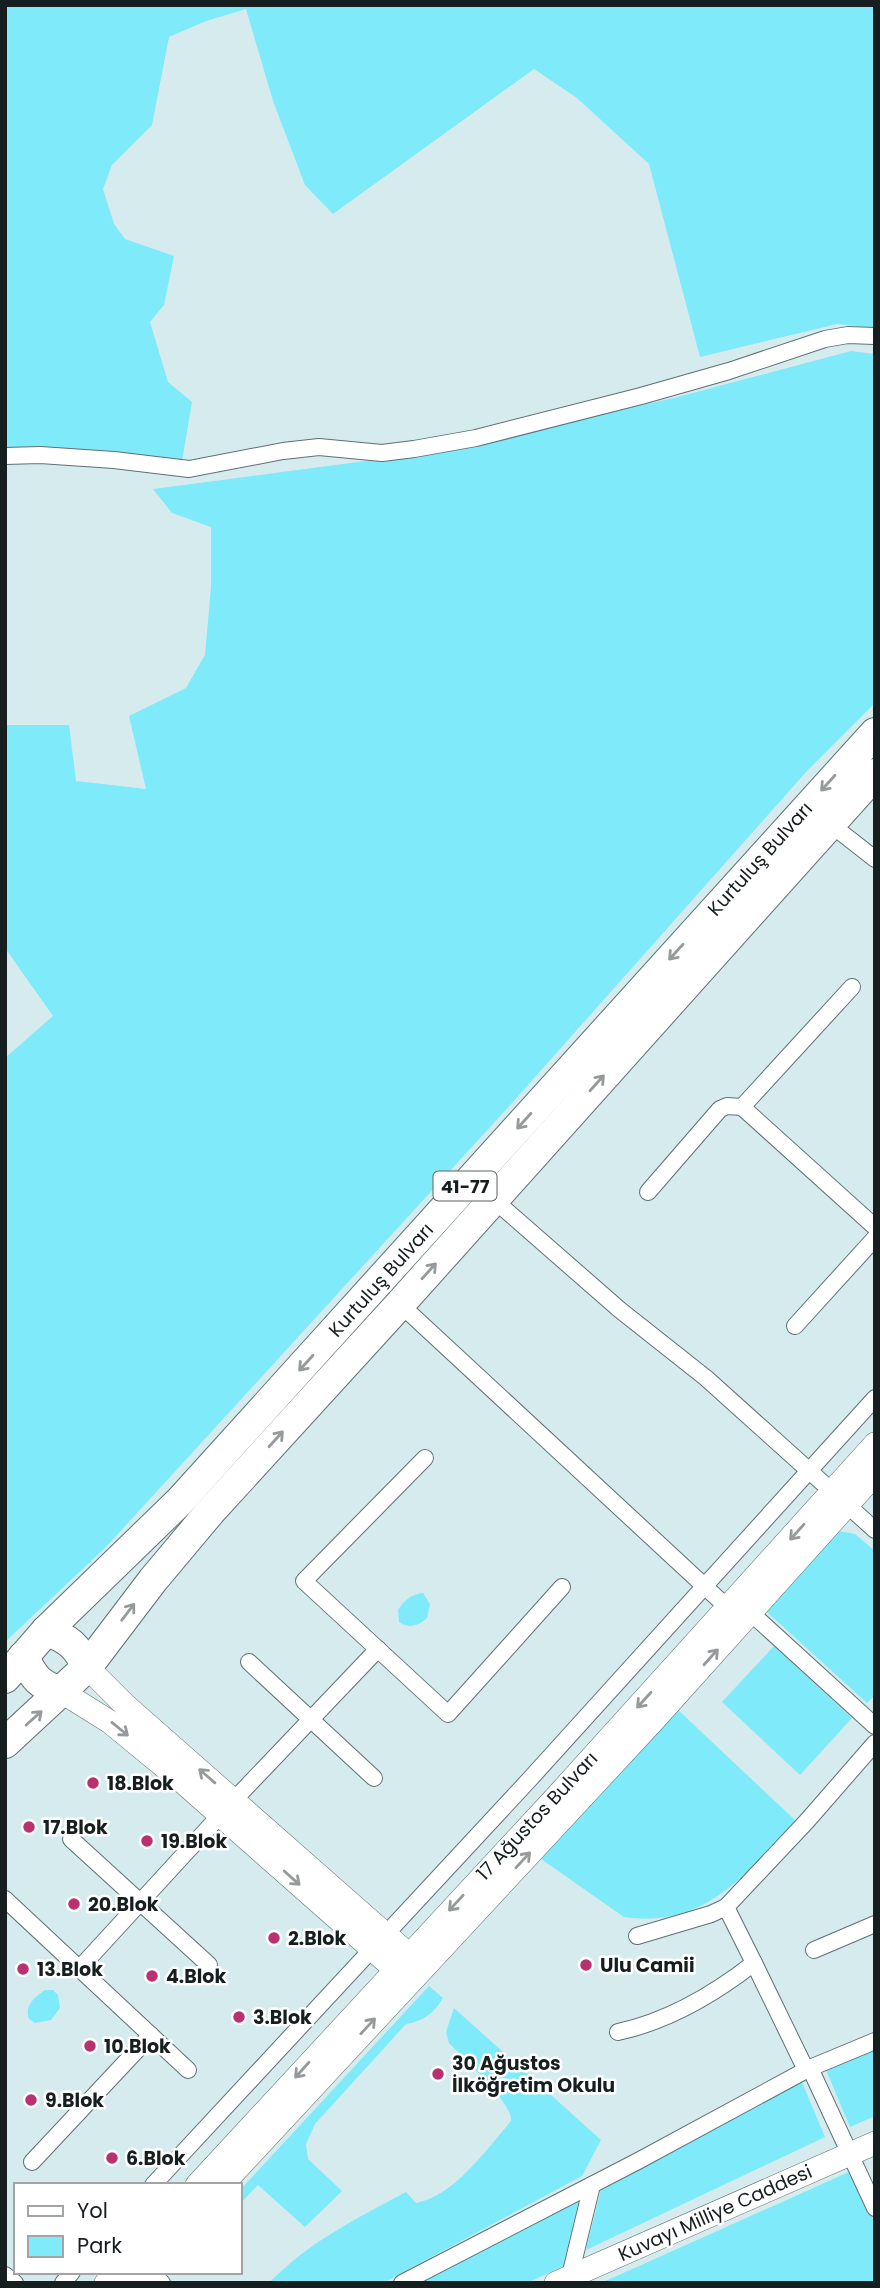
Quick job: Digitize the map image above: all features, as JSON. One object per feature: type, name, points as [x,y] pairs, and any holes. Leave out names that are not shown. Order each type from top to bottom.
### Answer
[{"type":"highway","name":"Kurtuluş Bulvarı","points":[[14,1668],[46,1631],[180,1501],[875,733]]},
{"type":"highway","name":"Kurtuluş Bulvarı","points":[[62,1692],[88,1667],[153,1580],[209,1512],[400,1304],[875,774]]},
{"type":"highway","points":[[46,1631],[61,1636],[76,1646],[88,1667]]},
{"type":"highway","points":[[5,1743],[62,1692],[42,1685],[35,1678],[14,1668]]},
{"type":"main road","name":"17 Ağustos Bulvarı","points":[[199,2183],[751,1613],[839,1498],[875,1444]]},
{"type":"main road","name":"17 Ağustos Bulvarı","points":[[224,2183],[409,1968],[728,1608],[839,1498],[875,1474]]},
{"type":"main road","points":[[88,1667],[228,1807],[409,1968]]},
{"type":"main road","points":[[62,1692],[110,1721],[228,1807]]},
{"type":"main road","name":"Kuvayı Milliye Caddesi","points":[[563,2280],[875,2143]]},
{"type":"street","points":[[5,456],[40,455],[114,460],[189,469],[319,447],[382,453],[414,449],[476,439],[641,396],[729,371],[825,339],[848,335],[875,336]]},
{"type":"street","points":[[830,823],[875,859]]},
{"type":"street","points":[[742,1107],[852,987]]},
{"type":"street","points":[[648,1192],[720,1110],[727,1106],[742,1107],[875,1227]]},
{"type":"street","points":[[493,1199],[620,1310],[706,1378],[875,1530]]},
{"type":"street","points":[[795,1326],[875,1238]]},
{"type":"street","points":[[400,1304],[728,1608]]},
{"type":"street","points":[[155,2183],[875,1398]]},
{"type":"street","points":[[425,1458],[304,1581],[448,1714],[562,1587]]},
{"type":"street","points":[[751,1613],[875,1726]]},
{"type":"street","points":[[79,1969],[378,1649]]},
{"type":"street","points":[[249,1662],[374,1778]]},
{"type":"street","points":[[637,1936],[726,1907],[807,1821],[875,1743]]},
{"type":"street","points":[[71,1839],[141,1900],[209,1965]]},
{"type":"street","points":[[6,1902],[188,2070]]},
{"type":"street","points":[[726,1907],[875,2208]]},
{"type":"street","points":[[814,1950],[875,1924]]},
{"type":"street","points":[[618,2032],[638,2028],[694,2004],[716,1992],[754,1963]]},
{"type":"street","points":[[32,2162],[151,2035]]},
{"type":"street","points":[[402,2283],[808,2069],[875,2041]]},
{"type":"street","points":[[848,2154],[875,2159]]},
{"type":"street","points":[[563,2280],[592,2185]]},
{"type":"street","points":[[5,2275],[15,2283]]},
{"type":"green space","points":[[5,5],[875,5],[875,328],[837,324],[700,357],[649,164],[577,98],[534,69],[333,214],[305,185],[273,101],[246,9],[206,21],[169,37],[152,125],[112,165],[103,189],[114,224],[125,239],[174,256],[164,305],[150,322],[168,382],[192,402],[182,461],[107,451],[5,447]]},
{"type":"green space","points":[[851,351],[875,354],[875,703],[807,771],[512,1103],[106,1547],[5,1642],[5,1058],[53,1016],[5,948],[5,725],[69,725],[76,781],[146,789],[129,716],[186,688],[205,655],[211,587],[211,527],[172,513],[153,489],[419,454],[674,398]]},
{"type":"green space","points":[[839,1531],[855,1534],[875,1551],[875,1695],[867,1703],[767,1612]]},
{"type":"green space","points":[[423,1593],[430,1604],[427,1618],[413,1626],[399,1622],[398,1610],[403,1603],[412,1596]]},
{"type":"green space","points":[[774,1646],[852,1718],[800,1775],[722,1702]]},
{"type":"green space","points":[[678,1710],[796,1821],[741,1877],[701,1906],[678,1914],[653,1918],[624,1917],[541,1859]]},
{"type":"green space","points":[[429,1986],[443,1998],[428,2016],[406,2024],[315,2124],[306,2144],[308,2159],[342,2191],[305,2227],[258,2185],[242,2202],[242,2188]]},
{"type":"green space","points":[[45,1990],[53,1990],[58,1995],[60,2008],[51,2020],[35,2023],[29,2019],[29,2006]]},
{"type":"green space","points":[[454,2008],[601,2140],[582,2176],[383,2283],[269,2283],[317,2243],[406,2192],[416,2203],[444,2191],[469,2170],[511,2121],[496,2092],[449,2043],[446,2032]]},
{"type":"green space","points":[[875,2049],[875,2116],[850,2127],[826,2070]]},
{"type":"green space","points":[[802,2082],[825,2137],[586,2250],[601,2189]]},
{"type":"green space","points":[[849,2172],[875,2223],[875,2283],[601,2283]]},
{"type":"green space","points":[[581,2199],[566,2265],[527,2283],[421,2283]]},
{"type":"place","name":"18.Blok","points":[[93,1783]]},
{"type":"place","name":"17.Blok","points":[[29,1827]]},
{"type":"place","name":"19.Blok","points":[[147,1841]]},
{"type":"place","name":"20.Blok","points":[[74,1904]]},
{"type":"place","name":"2.Blok","points":[[274,1938]]},
{"type":"place","name":"Ulu Camii","points":[[586,1965]]},
{"type":"place","name":"13.Blok","points":[[23,1969]]},
{"type":"place","name":"4.Blok","points":[[152,1976]]},
{"type":"place","name":"3.Blok","points":[[239,2017]]},
{"type":"place","name":"10.Blok","points":[[90,2046]]},
{"type":"place","name":"30 Ağustos İlköğretim Okulu","points":[[438,2074]]},
{"type":"place","name":"9.Blok","points":[[31,2100]]},
{"type":"place","name":"6.Blok","points":[[112,2158]]}]
